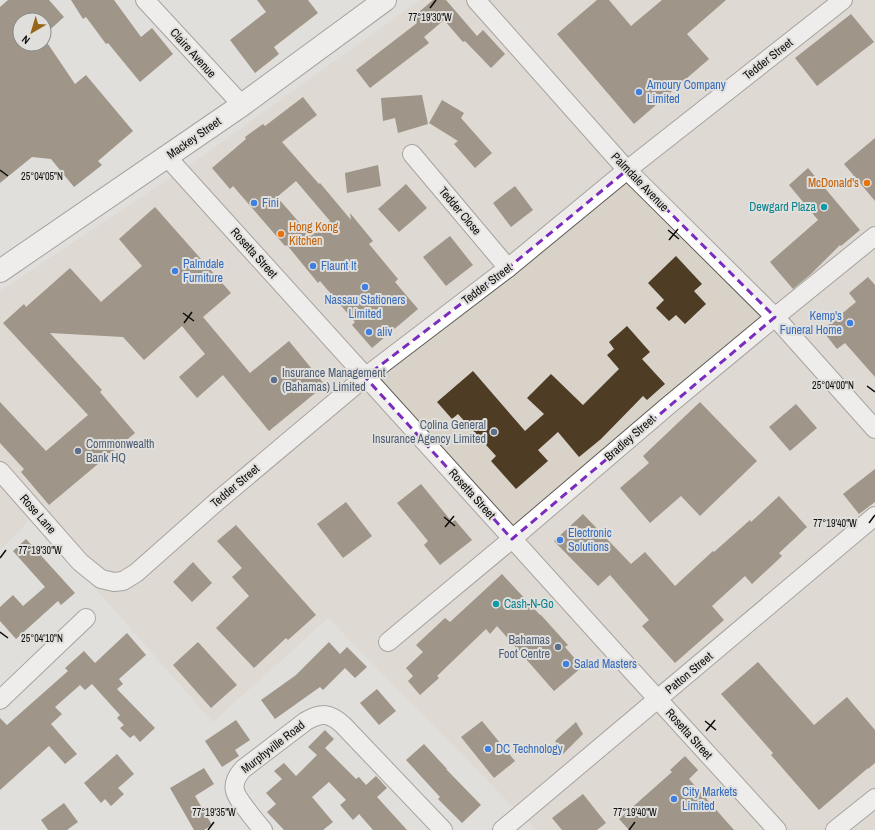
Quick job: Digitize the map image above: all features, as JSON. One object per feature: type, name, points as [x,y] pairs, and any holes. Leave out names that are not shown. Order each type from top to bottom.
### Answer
[{"type":"main road","name":"Mackey Street","points":[[0,271],[242,105],[385,0]]},
{"type":"street","name":"Claire Avenue","points":[[145,0],[242,105]]},
{"type":"street","name":"Palmdale Avenue","points":[[476,0],[627,170],[774,317],[875,429]]},
{"type":"street","name":"Tedder Street","points":[[136,573],[214,504],[365,377],[508,268],[627,170],[843,0]]},
{"type":"street","name":"Tedder Close","points":[[412,154],[508,268]]},
{"type":"street","name":"Rosetta Street","points":[[167,157],[632,672],[777,830]]},
{"type":"street","name":"Bradley Street","points":[[388,642],[512,539],[669,404],[875,236]]},
{"type":"street","name":"Rose Lane","points":[[0,471],[80,562],[101,579],[114,582],[123,581],[136,573]]},
{"type":"street","name":"Patton Street","points":[[502,830],[875,516]]},
{"type":"street","points":[[0,700],[86,618]]},
{"type":"street","name":"Murphyville Road","points":[[263,830],[236,795],[234,786],[237,776],[243,769],[306,721],[314,716],[324,715],[335,718],[343,725],[443,830]]},
{"type":"street","points":[[835,830],[875,798]]},
{"type":"highlighted area","points":[[627,170],[775,317],[512,539],[365,377],[508,268]]},
{"type":"shaded area","points":[[420,0],[875,0],[875,830],[536,830],[328,618],[213,722],[32,517],[0,551],[0,291],[194,162]]},
{"type":"building","points":[[8,0],[49,0],[64,17],[52,28],[52,12],[12,12],[12,52],[52,52],[52,50],[75,84],[86,75],[133,131],[98,161],[102,165],[74,187],[51,159],[32,157],[0,183],[0,7]]},
{"type":"building","points":[[71,0],[114,0],[141,37],[152,28],[173,54],[140,82],[108,43],[106,44],[86,17],[83,19]]},
{"type":"building","points":[[257,0],[308,0],[318,13],[274,47],[279,54],[255,73],[230,40],[266,12]]},
{"type":"building","points":[[433,0],[446,0],[477,36],[483,30],[505,54],[491,68],[465,41],[463,42],[444,20],[424,37],[429,43],[370,88],[356,70],[417,23],[412,18]]},
{"type":"building","name":"Amoury Company Limited","points":[[597,0],[609,0],[631,26],[662,0],[726,0],[687,34],[709,59],[634,124],[557,34]]},
{"type":"building","points":[[851,14],[874,42],[817,86],[795,58]]},
{"type":"building","points":[[422,95],[428,124],[398,133],[395,118],[383,121],[381,98]]},
{"type":"building","points":[[303,97],[317,115],[282,142],[319,184],[320,183],[351,220],[350,213],[373,241],[369,244],[398,279],[395,282],[418,309],[372,348],[352,325],[355,322],[320,281],[318,283],[287,245],[285,246],[233,186],[230,189],[212,168],[246,139],[245,137],[263,124],[265,126]],"holes":[[[296,181],[330,221],[311,236],[277,197]]]},
{"type":"building","points":[[442,100],[464,113],[461,118],[492,153],[475,168],[454,144],[458,141],[429,123]]},
{"type":"building","name":"McDonald's","points":[[875,138],[875,201],[844,164]]},
{"type":"building","points":[[378,165],[381,186],[347,193],[345,173]]},
{"type":"building","points":[[808,168],[860,230],[841,246],[840,245],[811,274],[793,289],[770,262],[818,220],[789,185]]},
{"type":"building","points":[[406,184],[427,208],[399,232],[378,209]]},
{"type":"building","points":[[515,186],[533,210],[511,227],[493,203]]},
{"type":"building","points":[[155,207],[231,293],[203,317],[250,373],[289,341],[325,385],[269,431],[223,375],[197,398],[179,377],[205,354],[182,326],[144,360],[123,337],[50,333],[102,390],[100,392],[135,433],[49,505],[21,472],[24,469],[0,443],[0,402],[46,451],[88,415],[3,323],[24,304],[26,307],[70,268],[101,302],[142,266],[119,239]]},
{"type":"building","points":[[450,236],[473,265],[446,286],[423,257]]},
{"type":"building","points":[[676,256],[702,284],[694,291],[706,304],[685,324],[676,315],[669,321],[656,308],[664,300],[648,283]]},
{"type":"building","points":[[868,277],[875,285],[875,377],[845,343],[837,349],[822,330],[856,302],[849,293]]},
{"type":"building","points":[[627,326],[650,352],[642,359],[665,384],[647,400],[643,396],[601,439],[579,457],[558,432],[538,450],[548,461],[516,489],[491,461],[496,456],[458,414],[452,419],[437,402],[473,371],[525,431],[544,414],[527,398],[551,374],[583,405],[619,369],[607,355],[614,349],[609,342]]},
{"type":"building","points":[[700,402],[757,461],[700,516],[681,496],[650,523],[620,488],[649,463],[643,456]]},
{"type":"building","points":[[796,404],[817,428],[790,451],[769,427]]},
{"type":"building","points":[[875,469],[875,502],[859,514],[843,494]]},
{"type":"building","points":[[421,484],[452,522],[455,520],[472,540],[440,565],[424,545],[428,541],[397,503]]},
{"type":"building","points":[[779,496],[807,527],[779,553],[782,556],[752,584],[745,576],[712,606],[724,620],[675,663],[642,626],[649,620],[610,575],[598,586],[554,541],[583,514],[631,564],[645,552],[675,586],[713,551],[714,552],[750,520],[751,522]]},
{"type":"building","points":[[346,502],[372,536],[343,558],[317,524]]},
{"type":"building","points":[[236,525],[316,615],[288,640],[286,638],[254,668],[216,628],[249,596],[232,577],[242,568],[217,541]]},
{"type":"building","points":[[26,539],[75,593],[61,605],[58,601],[16,639],[0,621],[0,607],[13,595],[23,606],[45,587],[13,551]]},
{"type":"building","points":[[193,562],[212,583],[192,602],[173,582]]},
{"type":"building","points":[[502,574],[568,645],[565,647],[582,667],[554,691],[497,626],[490,634],[486,629],[437,676],[439,678],[420,695],[408,681],[413,676],[406,668],[423,652],[416,645],[445,618],[450,622]]},
{"type":"building","points":[[127,633],[146,655],[119,679],[123,684],[117,689],[155,728],[140,742],[134,735],[130,738],[120,728],[124,725],[117,718],[120,715],[92,684],[85,690],[80,685],[55,707],[62,714],[51,724],[77,754],[65,764],[49,746],[0,790],[0,718],[7,725],[68,671],[65,668],[84,651],[95,663]]},
{"type":"building","points":[[198,642],[237,685],[211,708],[173,665]]},
{"type":"building","points":[[329,642],[340,654],[347,647],[367,667],[355,678],[345,668],[323,690],[320,687],[275,719],[261,700],[296,675]]},
{"type":"building","points":[[758,662],[814,725],[847,697],[875,730],[875,763],[819,810],[771,755],[773,753],[721,694]]},
{"type":"building","points":[[377,689],[396,711],[379,725],[360,703]]},
{"type":"building","points":[[236,720],[250,740],[235,750],[239,756],[222,767],[205,741]]},
{"type":"building","name":"DC Technology","points":[[482,721],[515,761],[494,778],[461,737]]},
{"type":"building","points":[[576,722],[583,734],[563,754],[555,741]]},
{"type":"building","points":[[325,730],[334,739],[325,748],[356,779],[359,777],[366,785],[376,776],[387,788],[377,797],[407,830],[373,830],[359,814],[353,820],[340,805],[346,800],[329,782],[312,797],[333,822],[323,830],[284,830],[267,812],[276,804],[266,793],[282,779],[274,771],[284,763],[296,776],[317,755],[308,747]]},
{"type":"building","points":[[424,744],[481,805],[462,823],[438,799],[440,797],[406,760]]},
{"type":"building","points":[[117,754],[134,774],[118,788],[124,794],[111,806],[105,799],[101,803],[84,783]]},
{"type":"building","name":"City Markets Limited","points":[[685,756],[698,770],[689,779],[734,830],[629,830],[619,819],[672,772],[670,770]]},
{"type":"building","points":[[204,768],[214,784],[195,796],[212,825],[204,830],[194,830],[170,788]]},
{"type":"building","points":[[583,794],[606,823],[597,830],[562,830],[552,818]]},
{"type":"building","points":[[64,803],[78,822],[67,830],[48,830],[41,820]]},
{"type":"place","name":"Amoury Company Limited","points":[[639,92]]},
{"type":"place","name":"McDonald's","points":[[867,183]]},
{"type":"place","name":"Fini","points":[[254,203]]},
{"type":"place","name":"Dewgard Plaza","points":[[824,207]]},
{"type":"place","name":"Hong Kong Kitchen","points":[[281,234]]},
{"type":"place","name":"Flaunt It","points":[[313,266]]},
{"type":"place","name":"Palmdale Furniture","points":[[175,271]]},
{"type":"place","name":"Nassau Stationers Limited","points":[[365,287]]},
{"type":"place","name":"Kemp's Funeral Home","points":[[850,323]]},
{"type":"place","name":"aliv","points":[[369,332]]},
{"type":"place","name":"Insurance Management (Bahamas) Limited","points":[[274,380]]},
{"type":"place","name":"Colina General Insurance Agency Limited","points":[[494,432]]},
{"type":"place","name":"Commonwealth Bank HQ","points":[[78,451]]},
{"type":"place","name":"Electronic Solutions","points":[[560,540]]},
{"type":"place","name":"Cash-N-Go","points":[[496,604]]},
{"type":"place","name":"Bahamas Foot Centre","points":[[558,647]]},
{"type":"place","name":"Salad Masters","points":[[566,664]]},
{"type":"place","name":"DC Technology","points":[[488,749]]},
{"type":"place","name":"City Markets Limited","points":[[674,799]]}]
